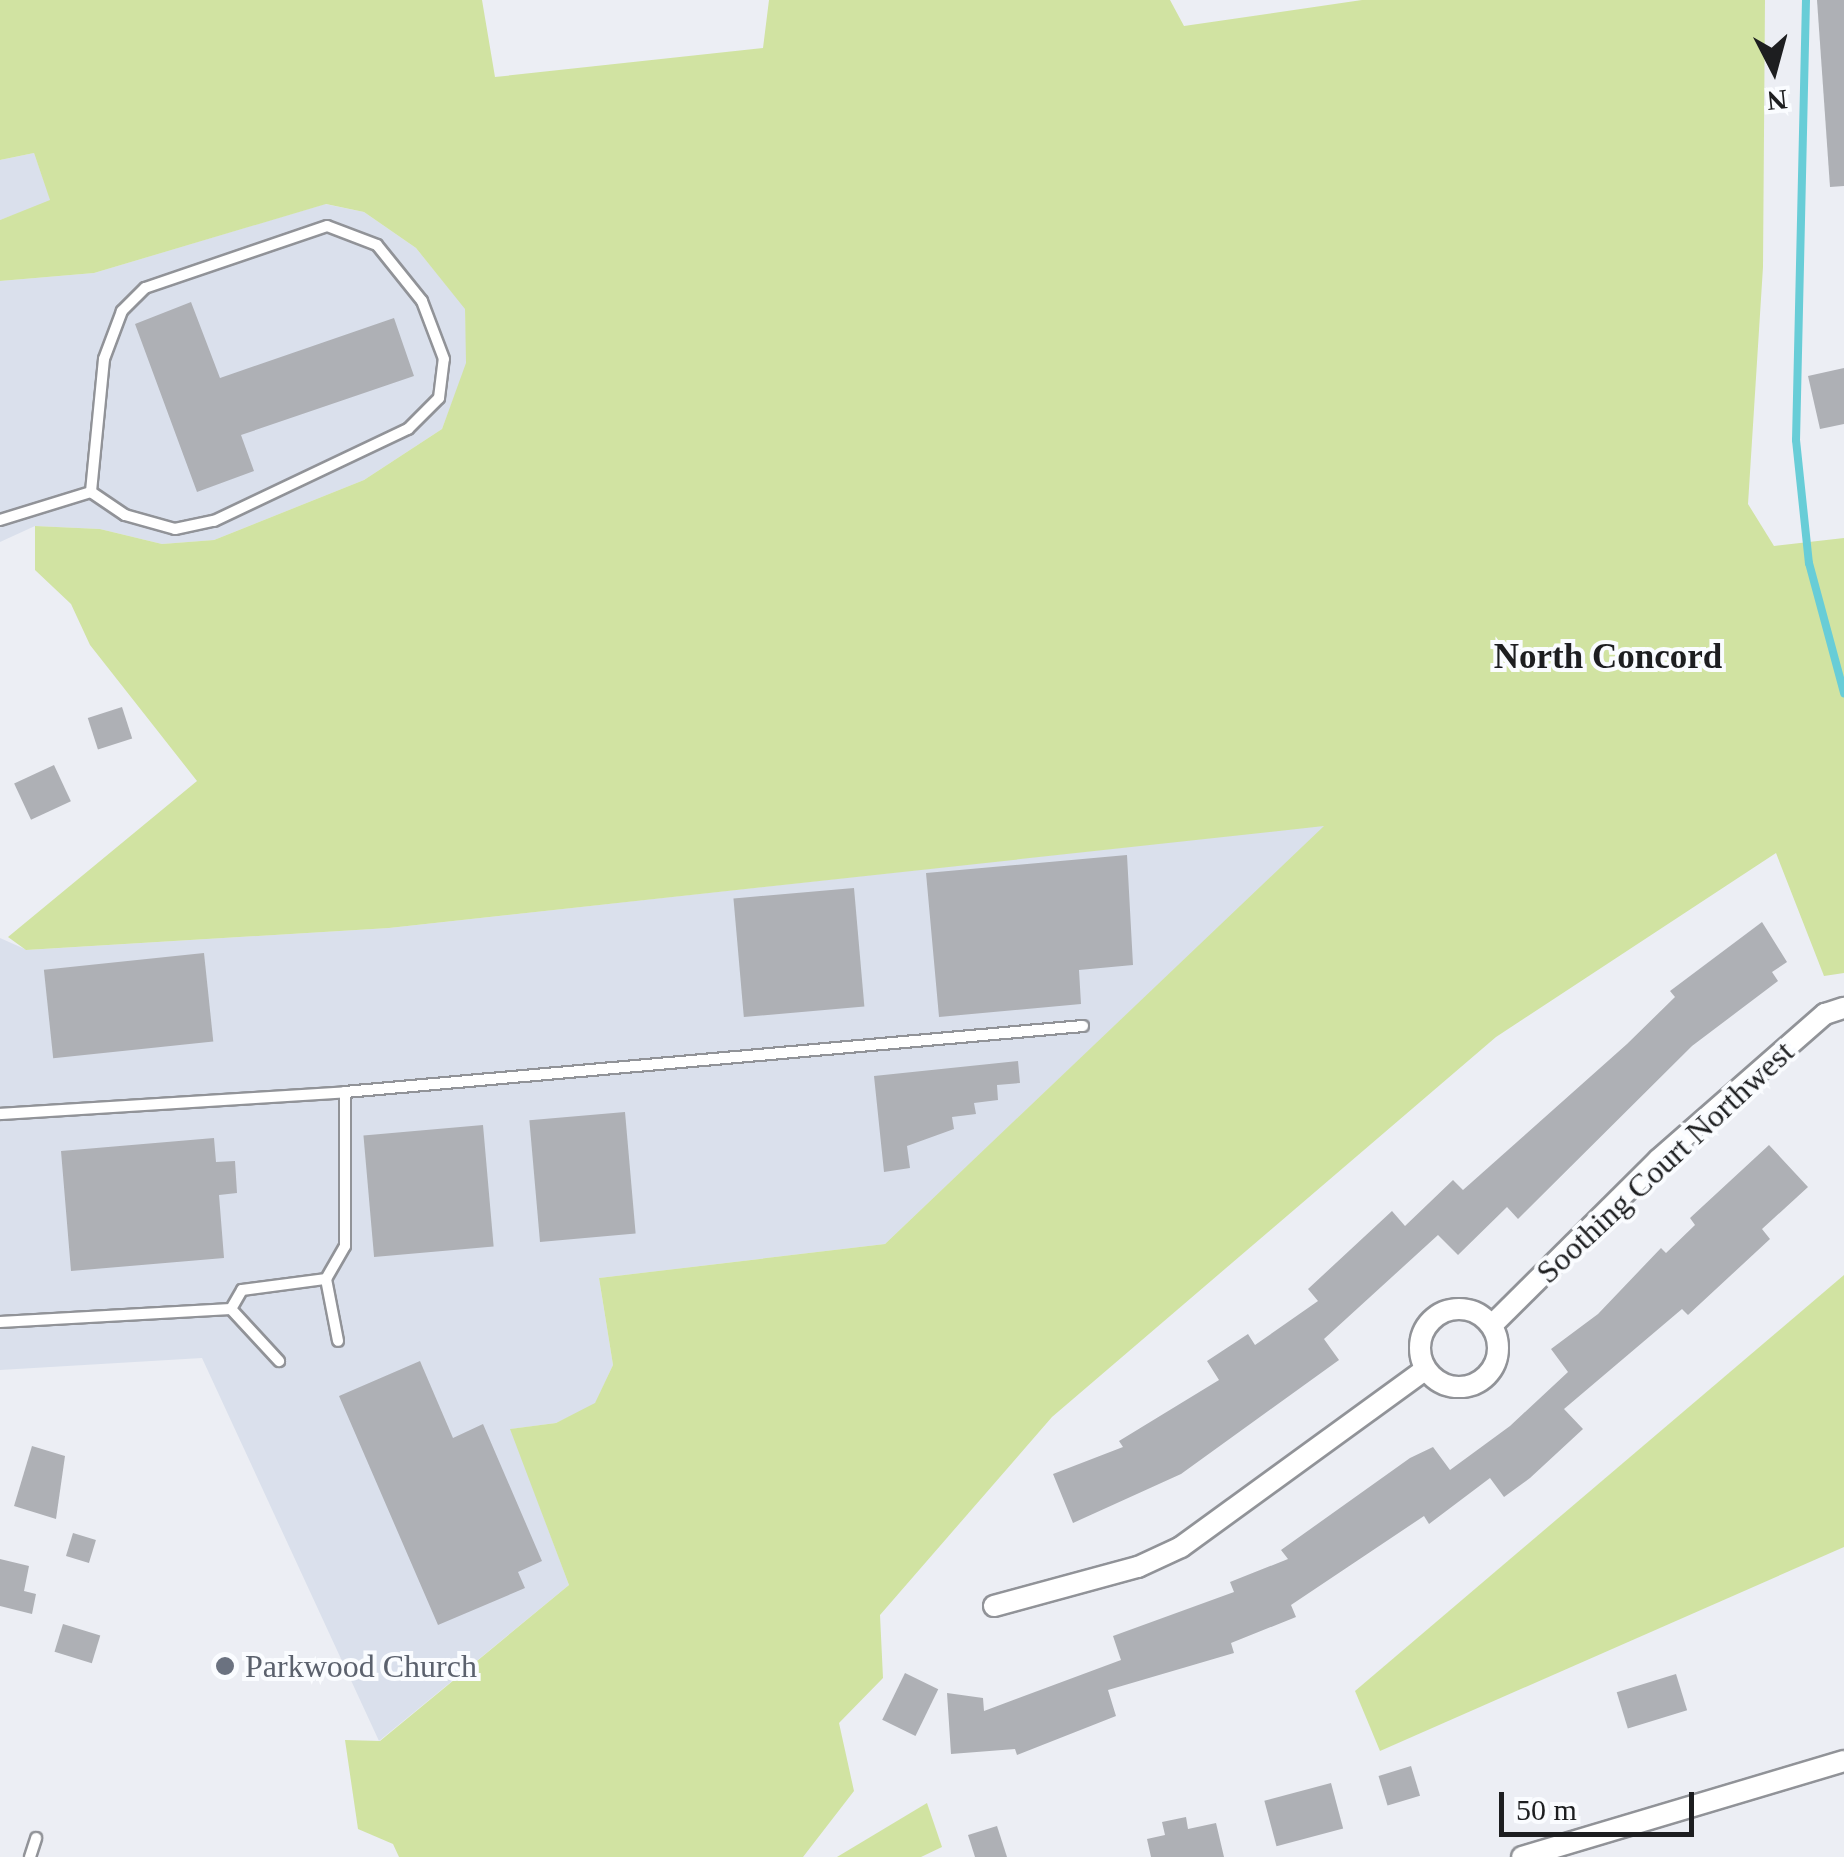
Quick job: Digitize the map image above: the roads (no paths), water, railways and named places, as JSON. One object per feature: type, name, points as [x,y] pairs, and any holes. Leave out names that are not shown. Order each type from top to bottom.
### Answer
[{"type":"street","name":"Soothing Court Northwest","points":[[1492,1326],[1658,1160],[1825,1014],[1844,1008]]},
{"type":"street","points":[[1476,1312],[1492,1326],[1497,1356],[1481,1381],[1462,1388],[1425,1370],[1418,1351],[1436,1315],[1476,1312]]},
{"type":"street","points":[[994,1606],[1138,1567],[1181,1547],[1425,1370]]},
{"type":"street","points":[[1522,1857],[1844,1761]]},
{"type":"lane","points":[[327,226],[377,244],[422,301],[444,359],[439,398],[408,430],[214,521],[175,529],[126,515],[91,492],[104,358],[122,311],[145,288],[327,226]]},
{"type":"lane","points":[[0,520],[91,492]]},
{"type":"lane","points":[[0,1114],[345,1092],[1083,1026]]},
{"type":"lane","points":[[338,1341],[326,1279],[345,1246],[345,1092]]},
{"type":"lane","points":[[231,1309],[242,1290],[326,1279]]},
{"type":"lane","points":[[0,1322],[231,1309],[279,1360]]},
{"type":"lane","points":[[30,1857],[36,1838]]},
{"type":"waterway","points":[[1806,0],[1796,440],[1809,563],[1844,693]]},
{"type":"place","name":"Parkwood Church","points":[[225,1666]]},
{"type":"district","name":"North Concord","points":[[1608,657]]}]
